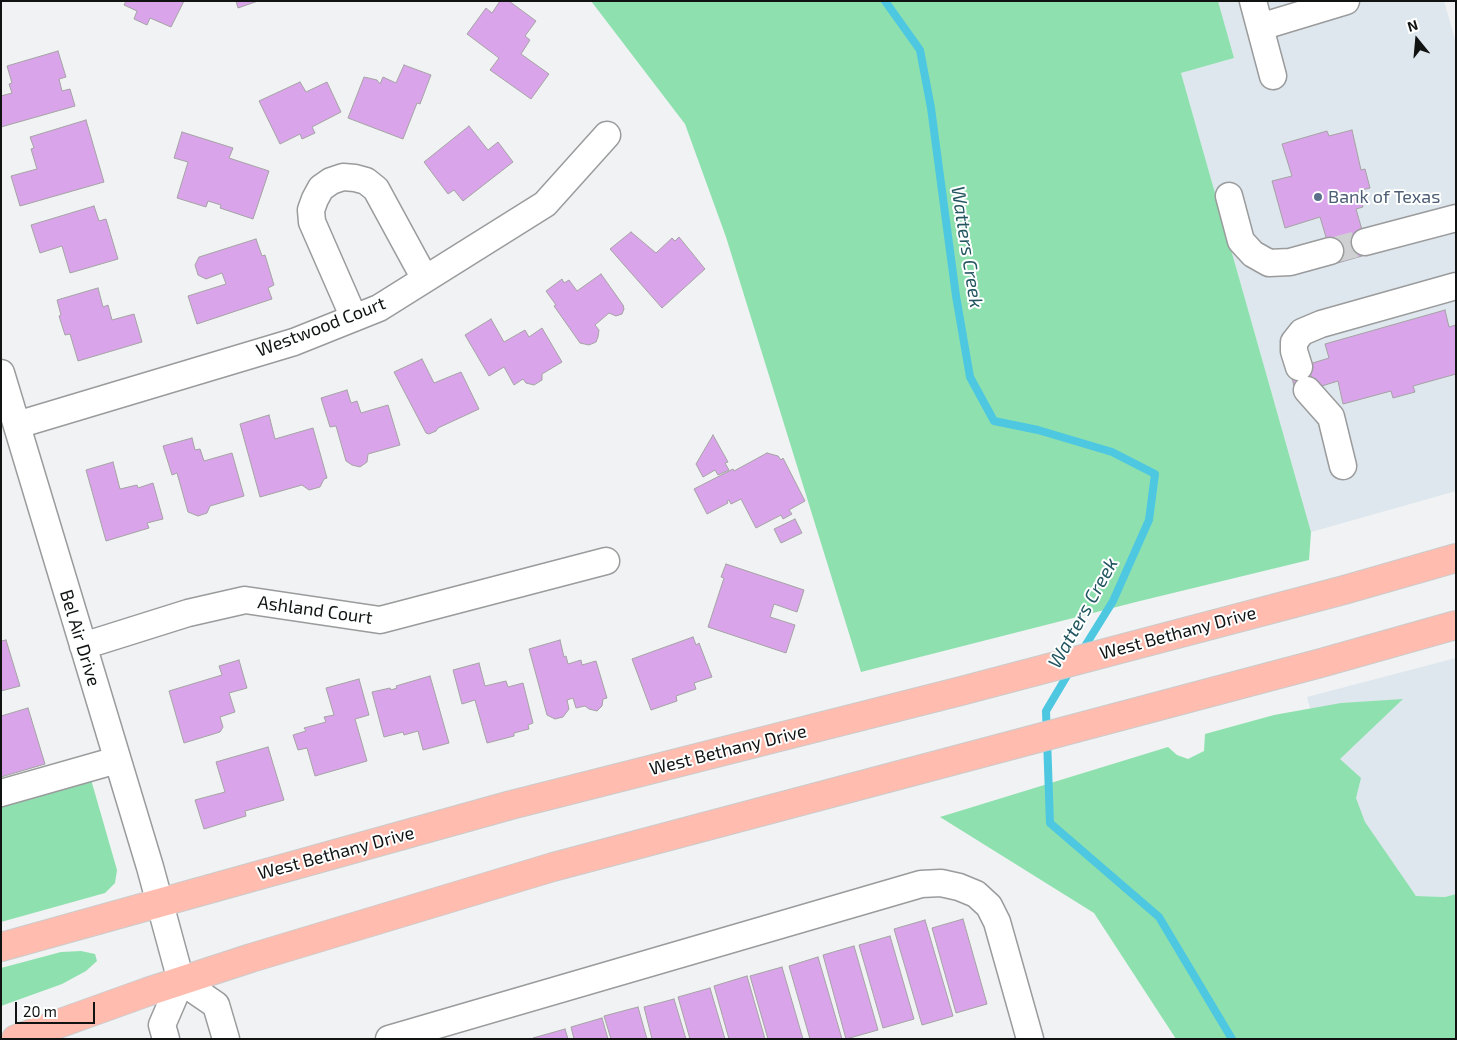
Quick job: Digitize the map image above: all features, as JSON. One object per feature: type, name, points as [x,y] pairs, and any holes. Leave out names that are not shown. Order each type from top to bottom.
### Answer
[{"type":"main road","name":"West Bethany Drive","points":[[1,946],[511,805],[961,691],[1344,590],[1456,558]]},
{"type":"main road","points":[[16,1039],[251,958],[553,867],[1456,626]]},
{"type":"street","points":[[1253,1],[1273,76]]},
{"type":"street","points":[[1260,27],[1346,1]]},
{"type":"street","name":"Westwood Court","points":[[17,425],[294,342],[379,308],[545,204],[607,135]]},
{"type":"street","points":[[354,318],[312,222],[311,210],[315,198],[321,188],[331,181],[355,178],[366,181],[376,189],[424,279]]},
{"type":"street","points":[[1229,196],[1241,241],[1252,254],[1269,263],[1290,262],[1330,251]]},
{"type":"street","points":[[1365,242],[1456,218]]},
{"type":"street","points":[[1343,466],[1331,417],[1303,379],[1294,351],[1294,342],[1302,332],[1321,324],[1456,286]]},
{"type":"street","name":"Bel Air Drive","points":[[1,372],[160,902],[181,981]]},
{"type":"street","name":"Ashland Court","points":[[83,646],[188,613],[245,600],[380,620],[606,561]]},
{"type":"street","points":[[1,793],[117,760]]},
{"type":"street","points":[[389,1039],[921,884],[941,883],[959,887],[976,894],[989,906],[997,922],[1030,1039]]},
{"type":"street","points":[[166,1039],[162,1025],[181,981],[216,1005],[226,1039]]},
{"type":"shaded area","points":[[1218,1],[1444,1],[1456,43],[1456,491],[1311,532],[1181,73],[1234,58]]},
{"type":"shaded area","points":[[1456,658],[1456,894],[1445,897],[1417,896],[1346,836],[1307,697]]},
{"type":"green space","points":[[591,1],[1218,1],[1234,58],[1181,73],[1311,532],[1309,560],[861,672],[726,237],[685,124]]},
{"type":"green space","points":[[1403,699],[1340,759],[1361,778],[1356,798],[1365,822],[1416,896],[1445,897],[1456,894],[1456,1039],[1176,1039],[1094,913],[940,817],[1168,747],[1177,755],[1188,759],[1204,751],[1205,734],[1274,715],[1341,703]]},
{"type":"green space","points":[[90,776],[117,870],[115,883],[105,893],[1,922],[1,801]]},
{"type":"green space","points":[[81,951],[95,954],[97,961],[86,971],[62,984],[1,1006],[1,968],[61,952]]},
{"type":"building","points":[[126,1],[184,1],[171,27],[150,18],[147,25],[134,19],[137,11],[124,5]]},
{"type":"building","points":[[236,1],[258,1],[238,8]]},
{"type":"building","points":[[500,1],[509,1],[536,21],[525,36],[530,40],[521,54],[549,74],[531,99],[490,70],[499,58],[467,34],[486,8],[492,13]]},
{"type":"building","points":[[58,51],[66,77],[59,79],[62,91],[70,89],[75,106],[1,127],[1,96],[12,93],[9,84],[12,83],[7,66]]},
{"type":"building","points":[[404,65],[431,75],[420,104],[417,103],[403,139],[348,118],[364,77],[377,80],[380,84],[383,77],[396,83]]},
{"type":"building","points":[[300,82],[306,92],[327,82],[341,112],[312,127],[315,133],[302,139],[300,134],[280,144],[259,101]]},
{"type":"building","points":[[86,120],[104,182],[20,206],[11,176],[37,169],[31,149],[34,148],[30,137]]},
{"type":"building","points":[[469,126],[488,150],[498,142],[513,162],[463,201],[454,190],[448,194],[424,162]]},
{"type":"building","name":"Bank of Texas","points":[[1352,130],[1361,170],[1365,169],[1370,188],[1358,191],[1363,207],[1356,209],[1369,254],[1334,264],[1320,217],[1285,228],[1272,181],[1292,176],[1282,144],[1327,131],[1329,136]]},
{"type":"building","points":[[182,132],[233,148],[229,158],[269,171],[253,219],[220,208],[221,205],[208,201],[206,207],[177,198],[188,162],[174,158]]},
{"type":"building","points":[[94,206],[99,221],[106,219],[118,259],[70,273],[62,246],[40,253],[31,225]]},
{"type":"building","points":[[631,232],[656,253],[672,238],[675,241],[679,237],[705,269],[662,308],[610,249]]},
{"type":"building","points":[[256,239],[262,256],[265,255],[274,285],[268,288],[272,299],[197,324],[188,296],[226,284],[222,273],[206,279],[198,275],[195,265],[199,257]]},
{"type":"building","points":[[601,274],[624,309],[622,314],[616,316],[609,313],[595,325],[599,330],[596,342],[589,345],[580,343],[554,306],[556,305],[546,291],[562,279],[564,283],[569,280],[577,291]]},
{"type":"building","points":[[98,288],[103,307],[108,305],[112,320],[134,314],[142,342],[78,361],[70,334],[65,335],[59,316],[61,315],[57,300]]},
{"type":"building","points":[[1445,310],[1449,327],[1456,325],[1456,374],[1413,386],[1415,392],[1393,398],[1391,391],[1343,404],[1338,381],[1296,394],[1290,370],[1329,358],[1325,344]]},
{"type":"building","points":[[491,319],[504,342],[525,330],[529,337],[542,328],[562,362],[542,374],[542,380],[534,385],[526,383],[523,379],[514,385],[504,367],[489,376],[465,335]]},
{"type":"building","points":[[422,359],[434,383],[461,372],[479,409],[438,428],[436,431],[429,434],[426,433],[394,372]]},
{"type":"building","points":[[347,390],[351,403],[357,401],[361,413],[388,405],[400,445],[368,454],[367,462],[360,467],[346,461],[336,426],[330,427],[321,398]]},
{"type":"building","points":[[269,415],[275,439],[313,428],[327,478],[324,479],[320,487],[309,490],[302,485],[260,497],[240,424]]},
{"type":"building","points":[[713,435],[728,462],[725,463],[729,470],[718,475],[715,470],[703,477],[696,464]]},
{"type":"building","points":[[192,438],[195,450],[200,449],[204,461],[232,453],[244,496],[210,506],[207,513],[198,516],[188,512],[177,473],[172,475],[163,446]]},
{"type":"building","points":[[767,453],[778,456],[781,460],[783,458],[805,501],[789,510],[792,514],[783,519],[781,515],[756,528],[741,499],[731,504],[729,500],[727,501],[728,503],[707,514],[694,489],[733,469],[734,471]]},
{"type":"building","points":[[113,462],[120,489],[137,485],[138,488],[153,483],[163,519],[147,523],[149,528],[106,541],[86,470]]},
{"type":"building","points":[[795,519],[802,533],[781,543],[774,529]]},
{"type":"building","points":[[726,564],[804,590],[797,612],[774,604],[770,617],[795,625],[786,653],[708,627],[724,578],[721,577]]},
{"type":"building","points":[[693,637],[696,645],[699,643],[712,677],[694,683],[696,689],[676,696],[677,701],[651,710],[632,659]]},
{"type":"building","points":[[6,640],[20,686],[1,691],[1,641]]},
{"type":"building","points":[[560,640],[564,657],[566,656],[568,664],[581,660],[582,665],[596,661],[607,698],[603,699],[602,706],[597,711],[585,706],[576,708],[573,698],[567,700],[569,709],[563,717],[555,719],[547,715],[529,649]]},
{"type":"building","points":[[239,660],[247,688],[229,693],[235,712],[220,717],[223,727],[220,732],[184,743],[169,691],[222,675],[219,666]]},
{"type":"building","points":[[479,663],[485,686],[506,681],[508,687],[523,683],[533,723],[528,725],[529,729],[514,733],[514,736],[487,743],[475,700],[462,704],[453,670]]},
{"type":"building","points":[[430,676],[449,743],[423,750],[418,731],[404,735],[403,732],[384,737],[372,692],[390,688],[391,690],[397,688],[396,686]]},
{"type":"building","points":[[359,679],[369,715],[355,719],[367,761],[315,776],[307,748],[298,750],[293,735],[306,731],[304,728],[326,722],[324,717],[334,715],[326,688]]},
{"type":"building","points":[[28,708],[45,764],[1,777],[1,716]]},
{"type":"building","points":[[268,747],[284,800],[245,811],[246,816],[204,829],[195,800],[225,792],[216,762]]},
{"type":"building","points":[[963,919],[987,1004],[956,1013],[932,928]]},
{"type":"building","points":[[925,920],[953,1016],[922,1025],[894,929]]},
{"type":"building","points":[[890,936],[914,1019],[883,1028],[859,945]]},
{"type":"building","points":[[854,946],[878,1030],[846,1039],[823,955]]},
{"type":"building","points":[[818,957],[842,1039],[810,1039],[789,966]]},
{"type":"building","points":[[782,967],[803,1039],[768,1039],[750,976]]},
{"type":"building","points":[[747,976],[765,1039],[729,1039],[714,986]]},
{"type":"building","points":[[710,988],[725,1039],[690,1039],[678,997]]},
{"type":"building","points":[[674,999],[686,1039],[652,1039],[644,1007]]},
{"type":"building","points":[[638,1007],[647,1039],[611,1039],[604,1016]]},
{"type":"building","points":[[602,1018],[608,1039],[574,1039],[571,1027]]},
{"type":"building","points":[[565,1029],[568,1039],[533,1038]]},
{"type":"waterway","name":"Watters Creek","points":[[885,1],[920,50],[931,108],[956,296],[970,377],[994,421],[1038,430],[1112,452],[1155,474],[1149,520],[1113,601],[1082,651]]},
{"type":"waterway","name":"Watters Creek","points":[[1071,669],[1046,711],[1050,823],[1159,917],[1232,1039]]},
{"type":"tunnel","points":[[1330,251],[1365,242]]},
{"type":"place","name":"Bank of Texas","points":[[1318,197]]}]
